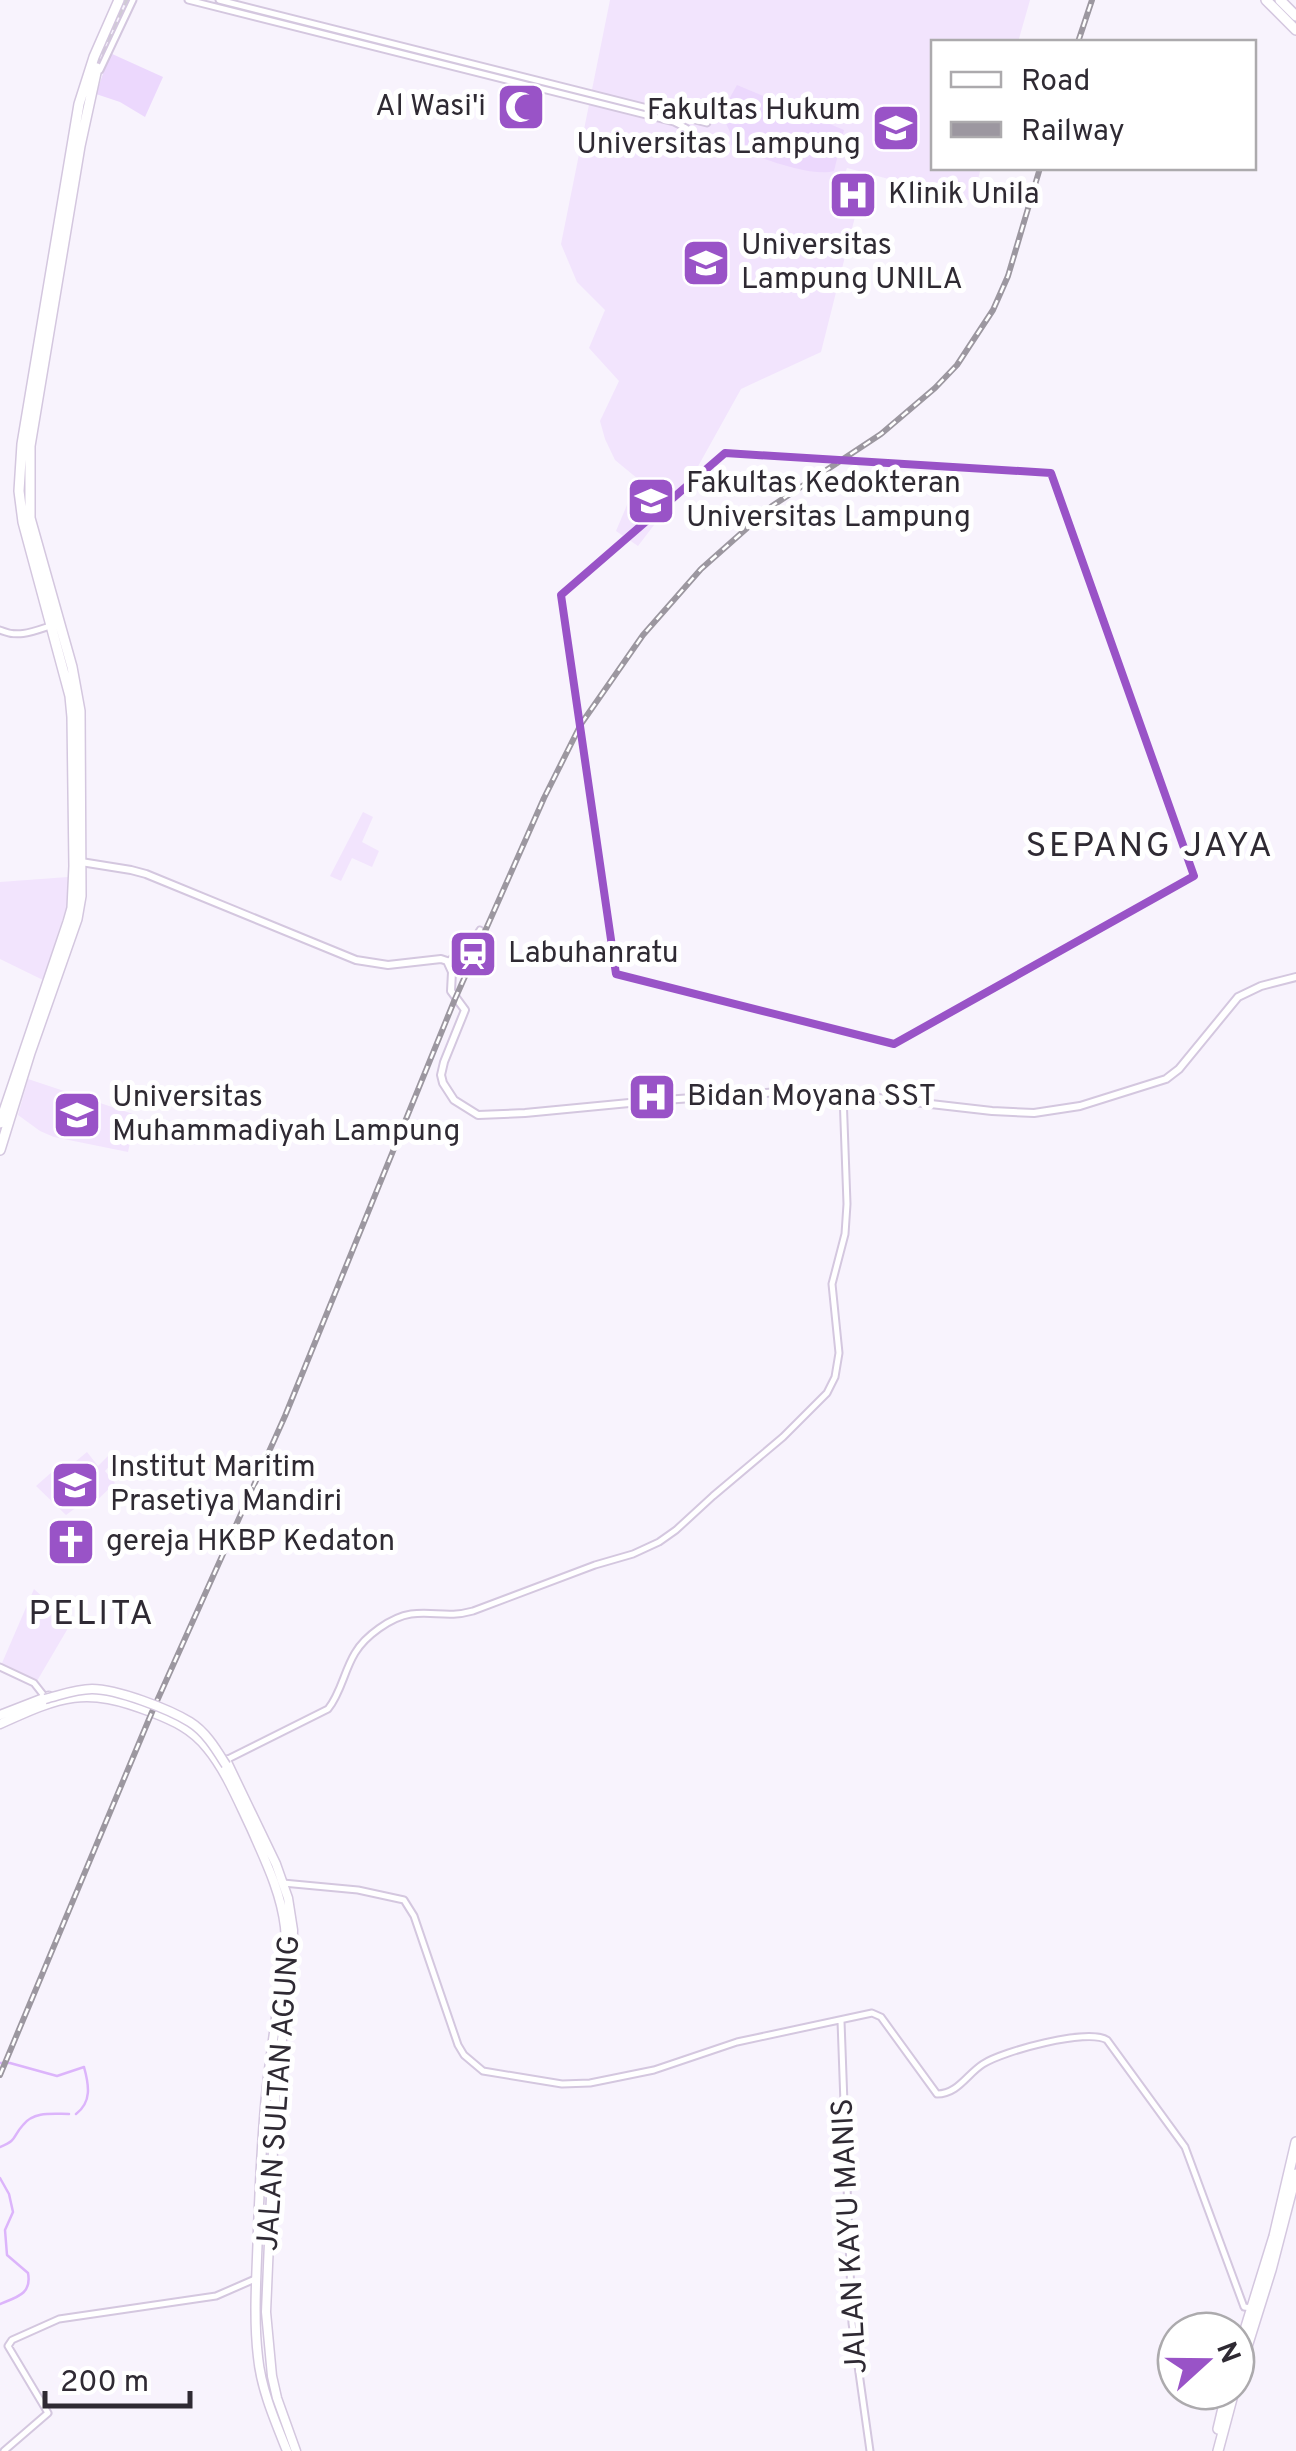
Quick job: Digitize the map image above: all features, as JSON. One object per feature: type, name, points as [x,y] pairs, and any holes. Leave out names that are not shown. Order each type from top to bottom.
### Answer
[{"type":"highway","points":[[88,87],[99,46],[119,0]]},
{"type":"highway","points":[[1266,0],[1296,30]]},
{"type":"highway","points":[[1280,0],[1296,16]]},
{"type":"highway","points":[[0,1150],[72,908],[77,829],[76,686],[30,518],[30,446],[77,118],[96,67]]},
{"type":"highway","points":[[61,240],[22,444],[19,491],[26,535],[70,696],[76,740]]},
{"type":"highway","points":[[0,1123],[79,910],[81,862],[77,829]]},
{"type":"highway","points":[[1251,2311],[1284,2200],[1296,2142]]},
{"type":"highway","points":[[1256,2318],[1296,2174]]},
{"type":"highway","points":[[1215,2451],[1225,2411]]},
{"type":"main road","points":[[81,862],[146,874],[356,960],[388,966],[441,959],[448,962],[451,991],[465,1010],[444,1062],[442,1083],[454,1100],[478,1115],[749,1093],[844,1094],[1034,1113],[1080,1106],[1166,1080],[1180,1069],[1238,996],[1296,977]]},
{"type":"main road","points":[[44,1700],[92,1693],[146,1707],[189,1725],[225,1764],[231,1777]]},
{"type":"main road","name":"JALAN SULTAN AGUNG","points":[[0,1714],[44,1700],[86,1696],[157,1703],[196,1722],[210,1736],[225,1764]]},
{"type":"main road","name":"JALAN SULTAN AGUNG","points":[[131,1699],[191,1731],[231,1777],[282,1884],[291,1914],[294,1945],[272,2081]]},
{"type":"main road","name":"JALAN SULTAN AGUNG","points":[[0,1724],[44,1700]]},
{"type":"main road","name":"JALAN SULTAN AGUNG","points":[[231,1777],[275,1883],[285,1926],[272,2081],[258,2359],[286,2451]]},
{"type":"main road","name":"JALAN SULTAN AGUNG","points":[[265,2195],[257,2278],[261,2312],[277,2398],[296,2451]]},
{"type":"street","points":[[88,87],[132,0]]},
{"type":"street","points":[[189,0],[240,9],[707,123]]},
{"type":"street","points":[[219,0],[240,9],[674,122],[686,128],[697,141]]},
{"type":"street","points":[[0,630],[23,635],[52,625]]},
{"type":"street","points":[[448,962],[459,952],[468,951],[480,930]]},
{"type":"street","points":[[225,1764],[328,1709],[360,1646],[376,1631],[404,1616],[454,1616],[473,1611],[654,1545],[783,1438],[819,1402],[832,1385],[838,1364],[832,1284],[846,1234],[844,1094]]},
{"type":"street","points":[[0,1667],[34,1683],[44,1700]]},
{"type":"street","points":[[282,1884],[358,1890],[404,1900],[414,1916],[458,2045],[483,2071],[496,2074],[562,2084],[608,2081],[726,2045],[865,2013],[881,2017],[937,2094],[950,2092],[996,2057],[1068,2038],[1104,2038],[1185,2147],[1244,2307],[1252,2308]]},
{"type":"street","name":"JALAN KAYU MANIS","points":[[841,2021],[852,2324],[870,2451]]},
{"type":"street","points":[[4,2451],[48,2413],[8,2346],[12,2340],[58,2319],[214,2296],[257,2278]]},
{"type":"highlighted area","points":[[725,453],[1051,473],[1194,876],[894,1044],[616,974],[561,595]]},
{"type":"shaded area","name":"Universitas Lampung UNILA","points":[[610,0],[1030,0],[1019,40],[931,40],[931,170],[980,170],[972,201],[847,168],[841,185],[862,189],[821,352],[741,389],[696,470],[638,546],[616,531],[638,479],[615,460],[600,421],[619,381],[589,348],[605,310],[577,282],[561,244]]},
{"type":"shaded area","points":[[110,53],[163,77],[145,117],[96,94]]},
{"type":"shaded area","points":[[737,85],[844,130],[834,171],[798,169],[731,145],[725,115]]},
{"type":"shaded area","points":[[363,812],[373,817],[362,842],[379,851],[372,867],[352,858],[341,881],[330,876]]},
{"type":"shaded area","points":[[68,877],[67,905],[43,980],[0,959],[0,882]]},
{"type":"shaded area","name":"Universitas Muhammadiyah Lampung","points":[[28,1079],[136,1115],[128,1152],[54,1137],[18,1115]]},
{"type":"shaded area","name":"Institut Maritim Prasetiya Mandiri","points":[[87,1452],[98,1466],[110,1454],[115,1460],[105,1471],[115,1483],[89,1508],[81,1504],[66,1515],[36,1486],[53,1471],[58,1476]]},
{"type":"shaded area","points":[[34,1589],[71,1623],[37,1681],[2,1663]]},
{"type":"waterway","points":[[0,2063],[57,2076],[84,2067],[87,2099],[76,2114]]},
{"type":"waterway","points":[[0,2147],[33,2117],[69,2114]]},
{"type":"waterway","points":[[0,2178],[13,2212],[5,2230],[7,2255],[28,2273],[29,2280],[22,2294],[0,2304]]},
{"type":"tunnel","points":[[97,67],[128,0]]},
{"type":"railway","points":[[1079,40],[1092,0]]},
{"type":"railway","points":[[0,2075],[152,1712],[285,1416],[455,999],[581,724],[643,635],[701,569],[772,506],[881,434],[957,365],[993,310],[1008,276],[1039,170]]},
{"type":"place","name":"Al Wasi'i","points":[[521,107]]},
{"type":"place","name":"Fakultas Hukum Universitas Lampung","points":[[896,128]]},
{"type":"place","name":"Klinik Unila","points":[[853,195]]},
{"type":"place","name":"Universitas Lampung UNILA","points":[[706,263]]},
{"type":"place","name":"Fakultas Kedokteran Universitas Lampung","points":[[651,501]]},
{"type":"place","name":"Labuhanratu","points":[[473,954]]},
{"type":"place","name":"Bidan Moyana SST","points":[[652,1097]]},
{"type":"place","name":"Universitas Muhammadiyah Lampung","points":[[77,1115]]},
{"type":"place","name":"Institut Maritim Prasetiya Mandiri","points":[[75,1485]]},
{"type":"place","name":"gereja HKBP Kedaton","points":[[71,1542]]},
{"type":"district","name":"SEPANG JAYA","points":[[1150,847]]},
{"type":"district","name":"PELITA","points":[[92,1615]]}]
